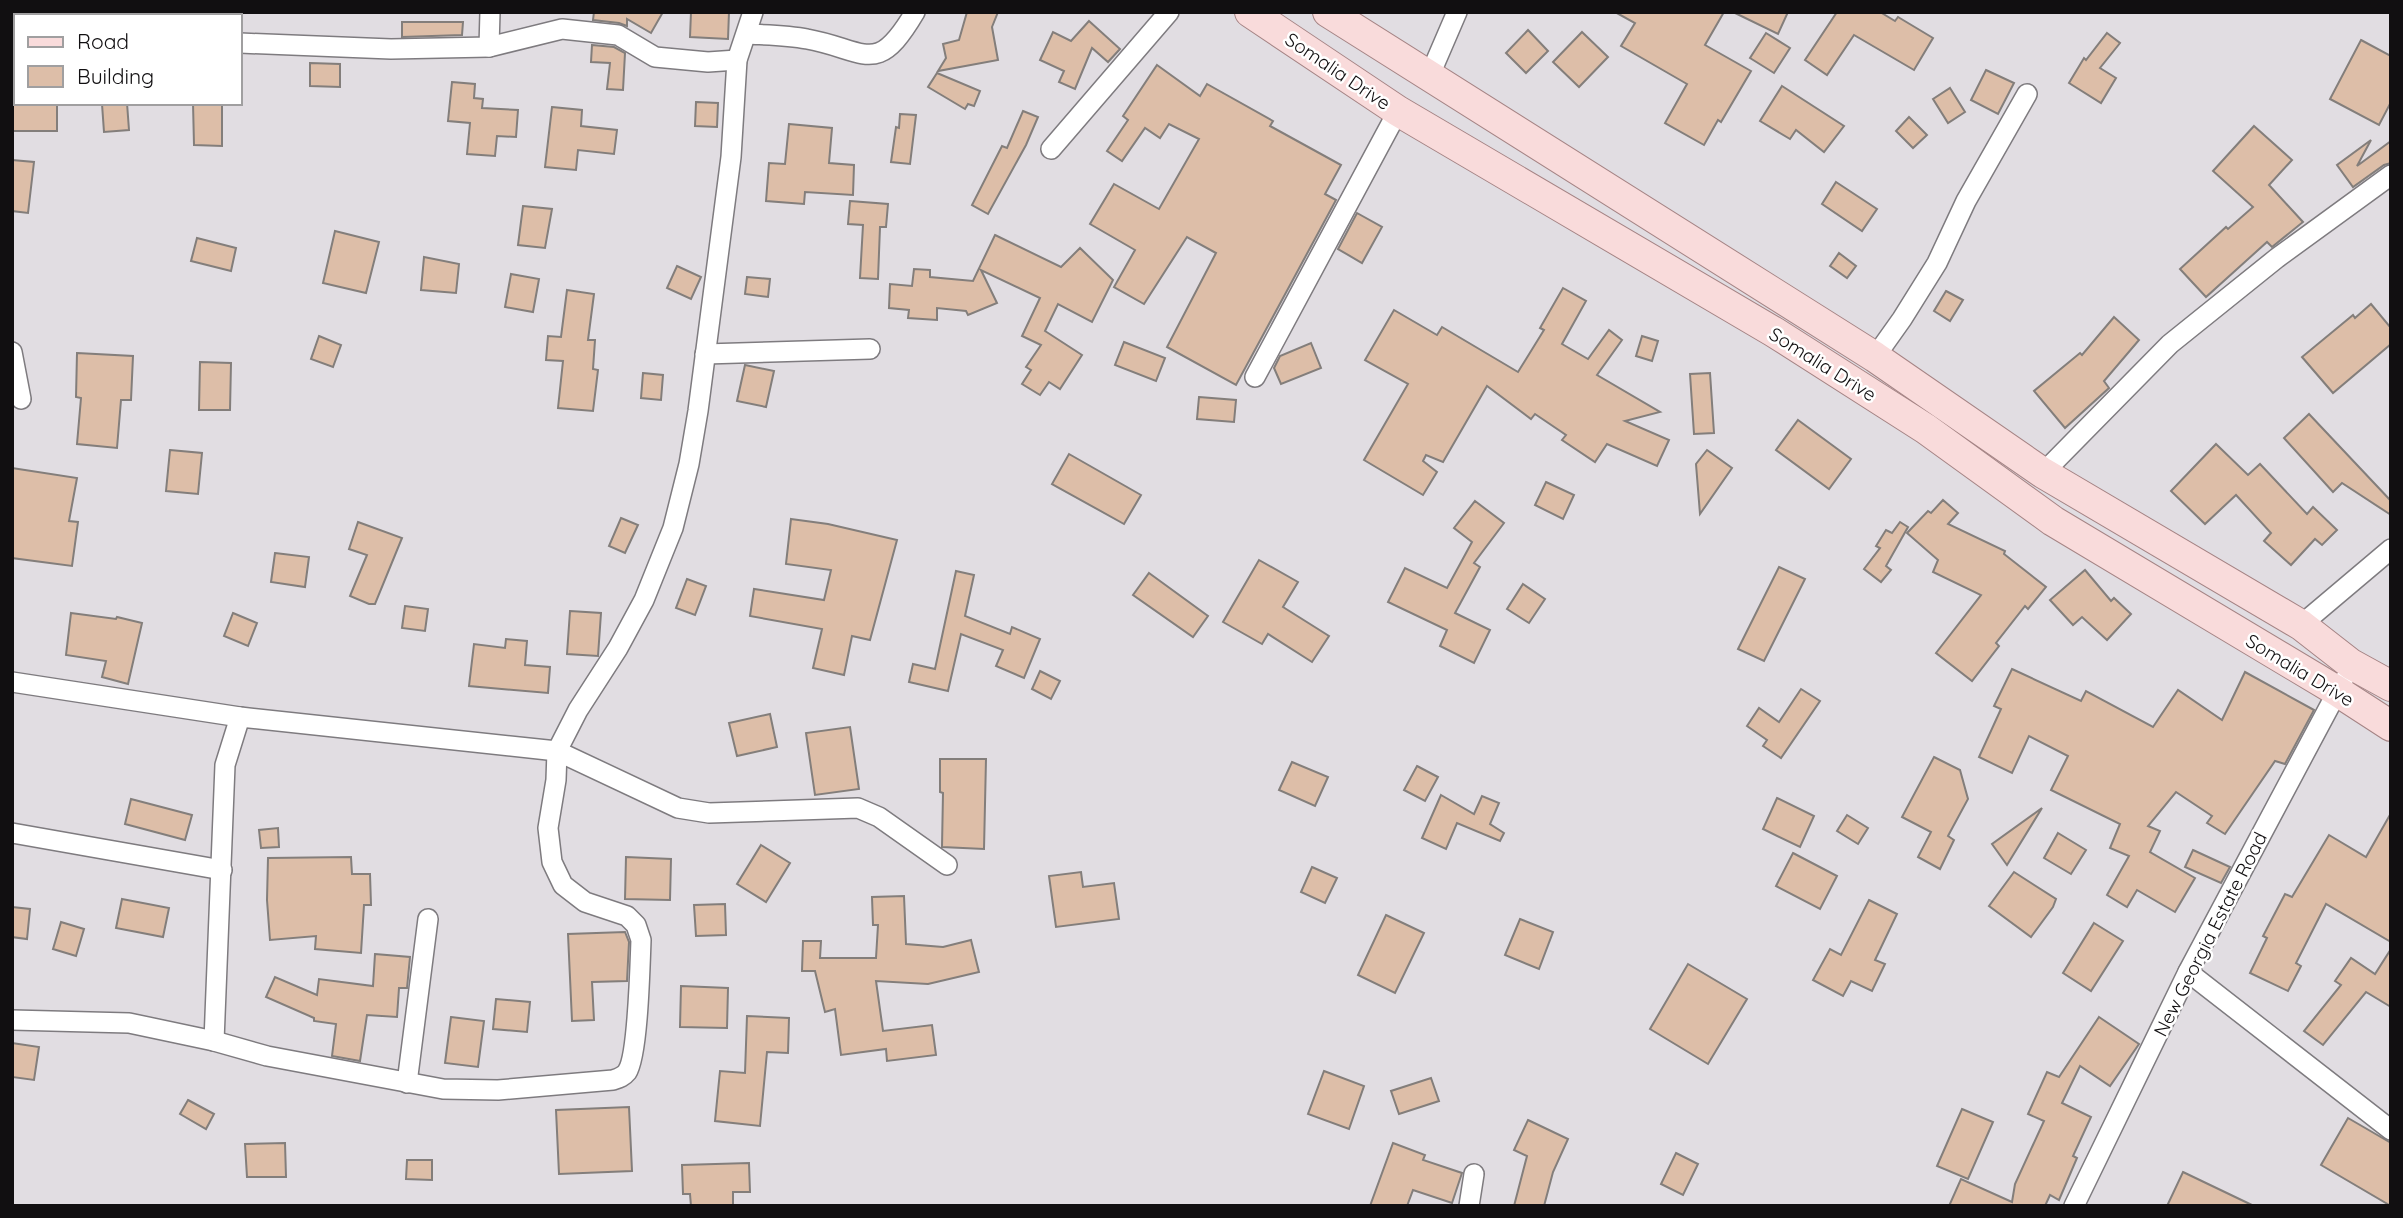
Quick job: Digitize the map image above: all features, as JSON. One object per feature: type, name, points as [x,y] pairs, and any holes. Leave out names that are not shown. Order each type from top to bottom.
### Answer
[{"type":"main road","name":"Somalia Drive","points":[[1250,12],[1398,111],[1774,332],[1926,429],[2053,520],[2391,726]]},
{"type":"main road","name":"Somalia Drive","points":[[1328,12],[1875,357],[2043,473],[2301,625],[2351,664],[2391,687]]},
{"type":"street","points":[[489,47],[490,12]]},
{"type":"street","points":[[12,1020],[129,1023],[214,1041],[267,1056],[443,1089],[498,1090],[613,1080],[623,1077],[629,1070],[634,1050],[641,940],[636,925],[626,916],[584,902],[563,885],[552,862],[548,828],[558,751],[578,710],[645,600],[673,528],[689,464],[705,354],[731,157],[737,60],[753,12]]},
{"type":"street","points":[[747,34],[807,38],[861,55],[882,54],[900,38],[915,12]]},
{"type":"street","points":[[1051,149],[1169,12]]},
{"type":"street","points":[[1429,77],[1457,12]]},
{"type":"street","points":[[242,43],[391,49],[489,47],[562,29],[618,35],[655,57],[708,62],[737,60]]},
{"type":"street","points":[[1875,357],[1937,263],[1966,201],[2027,94]]},
{"type":"street","points":[[1255,377],[1398,111]]},
{"type":"street","points":[[2043,473],[2170,344],[2277,258],[2391,175]]},
{"type":"street","points":[[705,354],[870,349]]},
{"type":"street","points":[[12,352],[21,399]]},
{"type":"street","points":[[2301,625],[2391,549]]},
{"type":"street","name":"New Georgia Estate Road","points":[[2074,1206],[2188,972],[2351,664]]},
{"type":"street","points":[[12,682],[240,717],[558,751],[678,808],[709,813],[858,808],[879,817],[947,864]]},
{"type":"street","points":[[214,1041],[225,765],[240,717]]},
{"type":"street","points":[[12,834],[222,870]]},
{"type":"street","points":[[407,1083],[428,919]]},
{"type":"street","points":[[2188,972],[2391,1130]]},
{"type":"street","points":[[1469,1206],[1474,1174]]},
{"type":"building","points":[[594,12],[663,12],[651,33],[627,19],[627,26],[593,20]]},
{"type":"building","points":[[691,12],[729,12],[728,39],[690,37]]},
{"type":"building","points":[[967,12],[998,12],[992,27],[998,60],[938,71],[946,58],[943,44],[959,40]]},
{"type":"building","points":[[1615,12],[1724,12],[1705,45],[1751,71],[1704,145],[1665,123],[1687,84],[1621,46],[1635,23]]},
{"type":"building","points":[[1733,12],[1788,12],[1778,34]]},
{"type":"building","points":[[1837,12],[1880,12],[1895,21],[1898,17],[1933,38],[1914,70],[1854,35],[1827,75],[1805,60]]},
{"type":"building","points":[[1089,21],[1120,49],[1108,62],[1092,48],[1075,89],[1059,82],[1064,71],[1040,60],[1053,32],[1071,41]]},
{"type":"building","points":[[402,22],[463,22],[462,35],[402,37]]},
{"type":"building","points":[[1528,30],[1548,51],[1526,73],[1506,53]]},
{"type":"building","points":[[1582,32],[1608,57],[1579,87],[1553,62]]},
{"type":"building","points":[[1766,33],[1790,48],[1774,73],[1750,58]]},
{"type":"building","points":[[2107,33],[2120,43],[2100,68],[2116,78],[2101,103],[2069,83],[2084,58],[2086,60]]},
{"type":"building","points":[[2361,40],[2391,56],[2391,102],[2379,125],[2330,99]]},
{"type":"building","points":[[592,45],[614,47],[625,53],[623,90],[607,89],[610,63],[591,62]]},
{"type":"building","points":[[310,63],[340,64],[340,87],[310,86]]},
{"type":"building","points":[[1157,65],[1200,96],[1207,84],[1273,121],[1270,126],[1341,165],[1325,194],[1336,200],[1236,385],[1167,347],[1216,253],[1187,237],[1144,304],[1114,287],[1135,250],[1090,224],[1114,184],[1159,209],[1199,139],[1169,124],[1160,138],[1145,128],[1122,161],[1107,151],[1128,120],[1123,116]]},
{"type":"building","points":[[1986,70],[2014,83],[1998,114],[1971,100]]},
{"type":"building","points":[[937,73],[980,91],[974,106],[968,104],[965,109],[928,87]]},
{"type":"building","points":[[452,82],[475,84],[474,98],[483,99],[482,108],[518,110],[516,137],[497,136],[495,156],[467,154],[470,123],[448,121]]},
{"type":"building","points":[[1782,86],[1844,126],[1824,152],[1796,130],[1790,139],[1760,121]]},
{"type":"building","points":[[1950,88],[1965,112],[1948,123],[1933,99]]},
{"type":"building","points":[[696,102],[718,103],[717,127],[695,126]]},
{"type":"building","points":[[12,103],[57,105],[57,131],[12,131]]},
{"type":"building","points":[[102,105],[127,105],[129,130],[104,132]]},
{"type":"building","points":[[193,105],[222,105],[222,146],[194,145]]},
{"type":"building","points":[[552,107],[582,110],[581,126],[617,130],[614,154],[578,150],[576,170],[545,167]]},
{"type":"building","points":[[1023,111],[1038,117],[1026,145],[988,214],[972,205],[1002,146],[1007,148]]},
{"type":"building","points":[[900,114],[916,115],[910,164],[891,162]]},
{"type":"building","points":[[1909,117],[1927,135],[1913,148],[1896,131]]},
{"type":"building","points":[[789,124],[832,128],[829,163],[854,165],[853,195],[805,192],[804,204],[766,201],[769,163],[785,164]]},
{"type":"building","points":[[2254,126],[2292,160],[2269,185],[2303,222],[2272,247],[2267,242],[2206,297],[2180,269],[2226,227],[2228,229],[2253,207],[2213,171]]},
{"type":"building","points":[[2371,140],[2357,166],[2391,141],[2391,163],[2353,187],[2337,165]]},
{"type":"building","points":[[12,160],[34,162],[28,213],[12,211]]},
{"type":"building","points":[[1836,182],[1877,209],[1862,231],[1822,204]]},
{"type":"building","points":[[850,201],[888,204],[886,227],[880,227],[878,279],[860,278],[863,225],[848,224]]},
{"type":"building","points":[[523,206],[552,209],[545,248],[518,245]]},
{"type":"building","points":[[1357,213],[1382,227],[1362,263],[1338,249]]},
{"type":"building","points":[[335,231],[379,242],[366,293],[323,283]]},
{"type":"building","points":[[995,235],[1061,267],[1080,248],[1113,280],[1092,322],[1058,304],[1045,331],[1082,355],[1060,389],[1049,382],[1040,395],[1022,384],[1031,370],[1026,367],[1041,345],[1022,336],[1040,298],[981,270],[997,303],[968,315],[966,311],[937,308],[937,320],[908,318],[909,310],[889,308],[890,284],[912,286],[914,269],[930,270],[930,277],[973,281]]},
{"type":"building","points":[[197,238],[236,248],[231,271],[191,261]]},
{"type":"building","points":[[1839,253],[1856,266],[1847,278],[1830,266]]},
{"type":"building","points":[[424,257],[459,264],[456,293],[421,290]]},
{"type":"building","points":[[677,266],[701,277],[691,299],[667,288]]},
{"type":"building","points":[[511,274],[539,279],[533,312],[505,307]]},
{"type":"building","points":[[747,277],[770,279],[768,297],[745,294]]},
{"type":"building","points":[[1563,288],[1586,301],[1562,344],[1588,359],[1609,330],[1622,340],[1597,375],[1660,412],[1625,421],[1669,440],[1657,466],[1607,444],[1595,462],[1562,440],[1566,435],[1535,414],[1531,419],[1487,386],[1443,462],[1426,455],[1423,461],[1437,472],[1423,495],[1364,460],[1408,384],[1365,360],[1394,310],[1437,335],[1442,327],[1518,372],[1544,330],[1540,328]]},
{"type":"building","points":[[567,290],[594,294],[588,340],[595,340],[593,369],[598,370],[593,411],[558,408],[563,361],[546,360],[548,336],[561,337]]},
{"type":"building","points":[[1946,291],[1963,300],[1950,321],[1934,311]]},
{"type":"building","points":[[2371,304],[2391,328],[2391,344],[2333,393],[2302,357],[2353,315],[2355,318]]},
{"type":"building","points":[[2114,317],[2139,340],[2104,381],[2109,388],[2065,428],[2034,391],[2080,353],[2082,355]]},
{"type":"building","points":[[319,336],[341,345],[333,367],[311,359]]},
{"type":"building","points":[[1642,336],[1658,341],[1652,361],[1636,356]]},
{"type":"building","points":[[1124,342],[1165,358],[1156,381],[1115,365]]},
{"type":"building","points":[[1311,343],[1321,368],[1281,384],[1274,368],[1280,356]]},
{"type":"building","points":[[77,353],[133,356],[131,400],[121,400],[117,448],[77,444],[81,398],[76,397]]},
{"type":"building","points":[[200,362],[231,363],[230,410],[199,410]]},
{"type":"building","points":[[745,365],[774,371],[766,407],[737,401]]},
{"type":"building","points":[[643,373],[663,375],[661,400],[641,398]]},
{"type":"building","points":[[1710,373],[1714,433],[1694,434],[1690,374]]},
{"type":"building","points":[[1199,397],[1236,400],[1234,422],[1197,419]]},
{"type":"building","points":[[2309,414],[2391,501],[2391,515],[2342,483],[2333,492],[2284,438]]},
{"type":"building","points":[[1798,420],[1851,459],[1829,489],[1776,450]]},
{"type":"building","points":[[2216,444],[2248,475],[2260,464],[2307,514],[2313,507],[2337,530],[2322,545],[2315,539],[2291,565],[2264,541],[2271,533],[2236,495],[2205,524],[2171,491]]},
{"type":"building","points":[[170,450],[202,453],[198,494],[166,491]]},
{"type":"building","points":[[1707,450],[1732,468],[1700,514],[1696,464]]},
{"type":"building","points":[[1069,454],[1141,495],[1124,524],[1052,484]]},
{"type":"building","points":[[12,468],[77,478],[69,521],[78,522],[72,566],[12,558]]},
{"type":"building","points":[[1546,482],[1574,495],[1563,519],[1535,505]]},
{"type":"building","points":[[1943,500],[1958,513],[1948,524],[2005,551],[2004,554],[2046,587],[2028,609],[2025,606],[1996,643],[1999,646],[1972,681],[1936,653],[1981,595],[1933,572],[1938,560],[1907,533]]},
{"type":"building","points":[[1475,501],[1504,523],[1474,563],[1480,567],[1455,613],[1490,630],[1474,663],[1440,646],[1447,630],[1388,602],[1405,568],[1447,588],[1472,542],[1454,528]]},
{"type":"building","points":[[621,518],[638,525],[625,553],[609,546]]},
{"type":"building","points":[[791,519],[828,524],[897,540],[870,640],[852,636],[844,675],[813,668],[822,629],[750,616],[754,589],[824,600],[831,570],[786,564]]},
{"type":"building","points":[[358,522],[402,538],[375,604],[350,596],[367,555],[349,549]]},
{"type":"building","points":[[1900,522],[1908,527],[1886,566],[1891,570],[1881,582],[1864,569],[1880,548],[1876,546],[1886,530],[1892,533]]},
{"type":"building","points":[[275,553],[309,557],[305,587],[271,582]]},
{"type":"building","points":[[1259,560],[1298,582],[1283,607],[1329,636],[1312,662],[1268,634],[1262,644],[1223,622]]},
{"type":"building","points":[[1779,567],[1805,579],[1764,661],[1738,649]]},
{"type":"building","points":[[2085,570],[2111,601],[2114,598],[2131,614],[2107,640],[2082,617],[2073,625],[2050,600]]},
{"type":"building","points":[[956,571],[974,575],[965,616],[1010,634],[1012,627],[1040,639],[1024,678],[996,666],[1003,650],[961,634],[948,691],[909,682],[913,664],[935,669]]},
{"type":"building","points":[[1149,573],[1208,616],[1193,637],[1133,595]]},
{"type":"building","points":[[687,579],[706,586],[695,615],[676,608]]},
{"type":"building","points":[[1523,584],[1545,599],[1529,623],[1507,609]]},
{"type":"building","points":[[405,606],[428,609],[425,631],[402,628]]},
{"type":"building","points":[[570,611],[601,613],[598,656],[567,654]]},
{"type":"building","points":[[71,613],[117,617],[142,623],[128,684],[102,677],[106,661],[66,655]]},
{"type":"building","points":[[233,613],[257,623],[248,646],[224,636]]},
{"type":"building","points":[[506,639],[527,641],[525,665],[550,667],[548,693],[469,686],[474,644],[505,648]]},
{"type":"building","points":[[2012,669],[2081,701],[2086,691],[2153,727],[2178,690],[2222,720],[2245,672],[2314,710],[2285,764],[2275,761],[2225,834],[2207,823],[2212,816],[2176,792],[2148,826],[2160,831],[2150,852],[2195,878],[2175,912],[2137,890],[2127,907],[2107,895],[2129,856],[2110,848],[2120,824],[2051,790],[2068,756],[2029,736],[2012,773],[1979,757],[2001,709],[1994,706]]},
{"type":"building","points":[[1040,671],[1060,681],[1051,699],[1032,689]]},
{"type":"building","points":[[1801,689],[1820,701],[1781,758],[1763,746],[1767,740],[1747,726],[1759,708],[1779,722]]},
{"type":"building","points":[[770,714],[777,747],[737,756],[729,723]]},
{"type":"building","points":[[850,727],[859,789],[815,795],[806,733]]},
{"type":"building","points":[[1934,757],[1960,770],[1968,799],[1948,836],[1954,840],[1940,869],[1918,857],[1931,832],[1902,817]]},
{"type":"building","points":[[940,759],[986,759],[984,849],[942,847],[943,793],[940,792]]},
{"type":"building","points":[[1292,762],[1328,777],[1315,806],[1279,790]]},
{"type":"building","points":[[1417,766],[1438,777],[1425,801],[1404,790]]},
{"type":"building","points":[[1441,795],[1474,814],[1482,796],[1499,803],[1490,824],[1504,833],[1500,841],[1457,823],[1446,849],[1422,838]]},
{"type":"building","points":[[1777,798],[1814,816],[1800,847],[1763,829]]},
{"type":"building","points":[[131,799],[192,815],[185,840],[125,824]]},
{"type":"building","points":[[2042,808],[2007,865],[1992,844]]},
{"type":"building","points":[[2391,813],[2391,942],[2326,904],[2296,963],[2301,966],[2288,991],[2250,973],[2267,938],[2263,936],[2285,894],[2292,897],[2329,835],[2366,857]]},
{"type":"building","points":[[1847,815],[1868,828],[1858,844],[1837,831]]},
{"type":"building","points":[[278,828],[279,847],[261,848],[259,830]]},
{"type":"building","points":[[2058,833],[2086,850],[2071,874],[2044,858]]},
{"type":"building","points":[[761,845],[790,863],[766,902],[737,884]]},
{"type":"building","points":[[2193,850],[2230,867],[2221,883],[2185,867]]},
{"type":"building","points":[[1793,853],[1837,876],[1820,909],[1776,886]]},
{"type":"building","points":[[351,857],[352,874],[370,874],[371,905],[364,905],[361,953],[315,949],[316,936],[270,940],[268,858]]},
{"type":"building","points":[[626,857],[671,859],[670,900],[625,899]]},
{"type":"building","points":[[1312,867],[1337,878],[1325,903],[1301,892]]},
{"type":"building","points":[[1081,872],[1083,887],[1114,883],[1119,919],[1056,927],[1049,876]]},
{"type":"building","points":[[2014,872],[2056,899],[2031,937],[1989,906]]},
{"type":"building","points":[[904,896],[906,944],[943,947],[971,940],[979,972],[928,984],[876,981],[883,1031],[932,1025],[936,1055],[887,1061],[886,1049],[841,1055],[835,1009],[825,1012],[815,971],[802,971],[803,941],[821,941],[820,958],[876,958],[878,925],[873,925],[872,897]]},
{"type":"building","points":[[122,899],[169,908],[163,937],[116,928]]},
{"type":"building","points":[[1869,900],[1897,914],[1875,960],[1885,964],[1872,991],[1851,981],[1843,996],[1813,980],[1830,949],[1841,955]]},
{"type":"building","points":[[725,904],[726,935],[696,936],[694,905]]},
{"type":"building","points":[[12,907],[30,909],[27,939],[12,937]]},
{"type":"building","points":[[1386,915],[1424,933],[1395,993],[1358,975]]},
{"type":"building","points":[[1520,919],[1553,932],[1539,969],[1505,955]]},
{"type":"building","points":[[61,922],[84,929],[76,956],[53,949]]},
{"type":"building","points":[[2094,923],[2123,941],[2091,991],[2063,973]]},
{"type":"building","points":[[625,932],[629,942],[627,981],[592,982],[594,1020],[572,1021],[568,934]]},
{"type":"building","points":[[2391,949],[2391,1007],[2366,992],[2323,1045],[2304,1031],[2341,985],[2335,981],[2351,958],[2375,974]]},
{"type":"building","points":[[375,954],[410,957],[407,988],[399,988],[397,1017],[367,1015],[360,1061],[332,1056],[336,1024],[314,1021],[314,1018],[266,997],[275,977],[317,995],[319,979],[373,986]]},
{"type":"building","points":[[1688,964],[1747,999],[1708,1064],[1650,1029]]},
{"type":"building","points":[[681,986],[728,988],[727,1028],[680,1027]]},
{"type":"building","points":[[496,999],[530,1002],[527,1032],[493,1029]]},
{"type":"building","points":[[747,1016],[789,1018],[788,1053],[767,1052],[760,1126],[715,1121],[720,1071],[745,1073]]},
{"type":"building","points":[[451,1017],[484,1021],[478,1067],[445,1063]]},
{"type":"building","points":[[2099,1017],[2139,1044],[2110,1086],[2080,1066],[2062,1103],[2091,1117],[2073,1156],[2077,1158],[2059,1200],[2050,1195],[2045,1206],[1949,1206],[1961,1179],[2012,1202],[2015,1184],[2044,1121],[2028,1114],[2047,1072],[2059,1077]]},
{"type":"building","points":[[12,1043],[39,1047],[34,1080],[12,1077]]},
{"type":"building","points":[[1324,1071],[1364,1086],[1349,1129],[1308,1114]]},
{"type":"building","points":[[1431,1078],[1439,1101],[1399,1114],[1391,1091]]},
{"type":"building","points":[[188,1100],[214,1114],[206,1129],[180,1114]]},
{"type":"building","points":[[629,1107],[632,1171],[559,1174],[556,1110]]},
{"type":"building","points":[[1962,1109],[1993,1122],[1968,1179],[1937,1166]]},
{"type":"building","points":[[2348,1118],[2391,1143],[2391,1206],[2321,1165]]},
{"type":"building","points":[[1528,1120],[1568,1139],[1553,1172],[1544,1206],[1514,1206],[1527,1156],[1514,1150]]},
{"type":"building","points":[[285,1143],[286,1177],[247,1177],[245,1144]]},
{"type":"building","points":[[1393,1143],[1425,1155],[1423,1160],[1462,1173],[1452,1203],[1413,1190],[1407,1206],[1370,1206]]},
{"type":"building","points":[[1676,1153],[1698,1164],[1683,1195],[1661,1184]]},
{"type":"building","points":[[407,1160],[432,1160],[432,1180],[406,1179]]},
{"type":"building","points":[[749,1163],[750,1192],[733,1192],[733,1206],[691,1206],[690,1194],[683,1194],[682,1165]]},
{"type":"building","points":[[2183,1172],[2254,1206],[2167,1206]]}]
